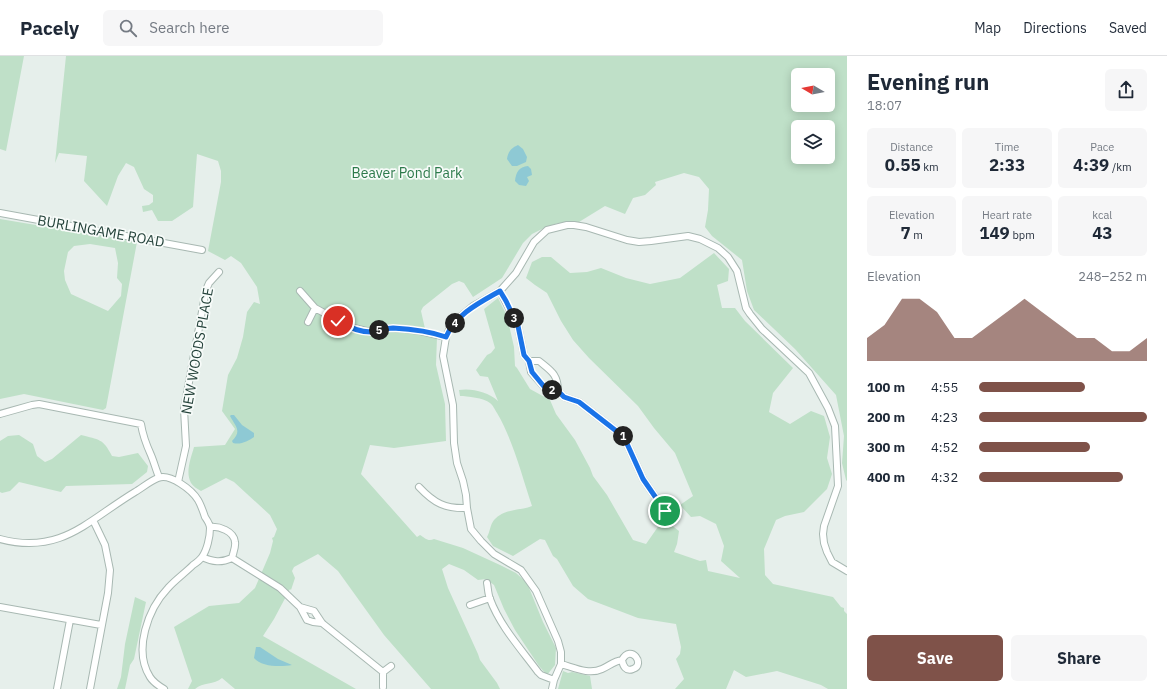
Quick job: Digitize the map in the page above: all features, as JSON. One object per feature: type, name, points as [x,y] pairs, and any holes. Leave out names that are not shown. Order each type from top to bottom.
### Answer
[{"type":"street","name":"BURLINGAME ROAD","points":[[0,213],[202,250]]},
{"type":"street","points":[[552,689],[561,664],[562,652],[536,591],[521,570],[494,554],[472,529],[463,481],[457,463],[454,443],[453,405],[443,356],[446,337],[449,330],[460,317],[473,306],[500,291],[516,273],[534,242],[548,230],[567,225],[574,225],[639,242],[688,236],[700,239],[718,248],[728,257],[734,266],[746,308],[762,329],[809,373],[828,408],[835,426],[838,486],[824,526],[823,534],[824,543],[832,562],[847,571]]},
{"type":"street","name":"NEW WOODS PLACE","points":[[178,482],[186,446],[184,409],[206,290],[209,283],[219,272]]},
{"type":"street","points":[[300,291],[315,308],[346,325],[359,330],[371,332],[390,328],[405,329],[446,337]]},
{"type":"street","points":[[500,291],[518,326],[524,355],[529,361],[532,372],[546,389],[558,391],[564,397],[579,402],[624,437],[643,479],[665,511]]},
{"type":"street","points":[[308,322],[315,308]]},
{"type":"street","points":[[529,361],[539,361],[552,372],[558,381],[558,391]]},
{"type":"street","points":[[0,414],[39,404],[142,424],[142,435],[144,442],[151,455],[159,477]]},
{"type":"street","points":[[0,540],[23,544],[37,544],[65,536],[93,520],[159,477],[169,478],[178,482],[197,499],[210,527],[207,544],[202,557],[167,588],[152,610],[145,629],[142,651],[144,664],[150,678],[164,689]]},
{"type":"street","points":[[419,487],[427,496],[442,506],[467,508]]},
{"type":"street","points":[[90,689],[109,588],[110,570],[105,545],[93,520]]},
{"type":"street","points":[[210,527],[215,526],[231,534],[235,541],[232,558]]},
{"type":"street","points":[[202,557],[220,562],[232,558]]},
{"type":"street","points":[[232,558],[280,588],[300,606],[307,620],[322,623]]},
{"type":"street","points":[[487,583],[490,598],[505,627],[538,672],[541,675],[554,680]]},
{"type":"street","points":[[470,605],[490,598]]},
{"type":"street","points":[[300,606],[314,611],[322,623],[383,672]]},
{"type":"street","points":[[0,608],[101,625]]},
{"type":"street","points":[[57,689],[70,620]]},
{"type":"street","points":[[561,664],[592,672],[604,668],[611,663],[622,660]]},
{"type":"street","points":[[383,672],[391,666]]},
{"type":"street","points":[[383,672],[383,687]]},
{"type":"green space","points":[[0,56],[24,56],[6,151],[0,149]]},
{"type":"green space","name":"Beaver Pond Park","points":[[66,56],[847,56],[847,481],[842,463],[844,436],[836,395],[795,349],[754,310],[747,291],[742,260],[712,236],[705,227],[708,210],[709,189],[699,177],[684,173],[655,182],[656,185],[645,195],[633,198],[625,214],[605,206],[579,222],[558,223],[532,234],[523,243],[502,278],[473,297],[464,283],[459,281],[452,284],[423,307],[421,311],[426,333],[437,337],[436,365],[445,404],[446,441],[394,448],[370,445],[361,474],[417,537],[420,535],[428,540],[434,539],[463,548],[516,573],[527,583],[543,622],[556,648],[555,665],[547,675],[539,666],[515,630],[494,585],[486,579],[478,580],[464,570],[449,564],[442,569],[448,588],[480,660],[500,689],[431,689],[384,635],[338,571],[318,554],[294,567],[292,571],[295,578],[291,590],[290,589],[263,636],[356,689],[235,689],[222,678],[216,682],[201,685],[195,689],[188,689],[192,681],[174,627],[209,606],[239,603],[255,588],[270,553],[273,541],[272,538],[274,537],[277,529],[270,515],[234,482],[226,478],[201,491],[191,483],[189,479],[189,465],[194,447],[225,445],[235,429],[222,411],[228,375],[237,358],[243,337],[247,312],[254,302],[260,304],[257,287],[241,263],[231,256],[225,260],[208,251],[221,182],[221,171],[218,161],[197,154],[193,207],[172,221],[158,221],[152,210],[143,212],[142,206],[149,205],[153,202],[153,195],[144,189],[134,167],[126,163],[118,176],[107,206],[84,181],[87,156],[59,153],[55,163]]},
{"type":"green space","points":[[0,219],[137,242],[106,408],[103,410],[24,394],[0,399]],"holes":[[[90,244],[115,248],[118,263],[117,278],[122,284],[121,296],[108,311],[71,294],[65,280],[64,271],[68,252],[74,246]]]},
{"type":"green space","points":[[714,253],[729,269],[728,281],[717,285],[722,308],[735,308],[745,321],[793,368],[773,393],[769,412],[790,424],[811,411],[824,416],[830,437],[827,458],[832,474],[827,489],[804,512],[785,516],[776,520],[764,549],[765,575],[773,584],[833,597],[841,607],[844,608],[844,611],[847,614],[847,689],[828,689],[821,685],[777,671],[746,677],[734,670],[726,689],[675,689],[684,679],[676,659],[680,654],[681,647],[676,624],[638,618],[588,599],[573,586],[557,559],[553,556],[545,540],[540,539],[513,556],[493,546],[487,537],[494,520],[498,516],[503,513],[532,506],[508,435],[494,408],[490,403],[484,400],[460,396],[459,390],[480,391],[490,395],[498,401],[488,377],[480,376],[476,370],[487,355],[495,348],[484,309],[498,298],[507,316],[514,347],[515,366],[530,389],[550,400],[556,414],[575,440],[593,476],[607,495],[633,540],[646,544],[662,521],[664,522],[665,520],[679,531],[674,552],[700,561],[706,560],[708,571],[740,578],[721,561],[724,546],[716,524],[700,516],[691,517],[680,505],[693,496],[675,453],[638,406],[589,358],[573,340],[561,321],[547,293],[526,278],[532,262],[542,257],[551,257],[570,273],[587,272],[601,268],[626,278],[650,284],[680,278]]},
{"type":"green space","points":[[19,435],[33,444],[37,456],[45,462],[52,459],[81,435],[96,439],[103,443],[112,456],[119,457],[138,453],[148,466],[147,472],[132,484],[66,486],[61,492],[19,482],[10,491],[2,493],[0,492],[0,441],[8,436]]},
{"type":"green space","points":[[135,597],[146,602],[134,659],[130,665],[125,689],[117,689],[121,677],[125,644]]},
{"type":"green space","points":[[563,671],[590,676],[592,689],[558,689]]},
{"type":"water","points":[[518,145],[523,149],[527,157],[526,162],[517,166],[512,166],[507,157],[509,152]]},
{"type":"water","points":[[528,166],[531,169],[532,175],[527,177],[529,181],[526,186],[519,185],[515,181],[516,175],[520,169]]},
{"type":"water","points":[[234,415],[242,425],[254,433],[254,437],[242,443],[233,443],[232,441],[237,434],[237,429],[230,416]]},
{"type":"water","points":[[256,647],[260,647],[278,659],[292,665],[266,665],[257,661],[254,658]]},
{"type":"route","points":[[338,321],[359,330],[371,332],[390,328],[405,329],[437,334],[446,337],[449,330],[460,317],[473,306],[500,291],[518,326],[524,355],[529,361],[532,372],[546,389],[558,391],[564,397],[579,402],[624,437],[643,479],[665,511]]}]
